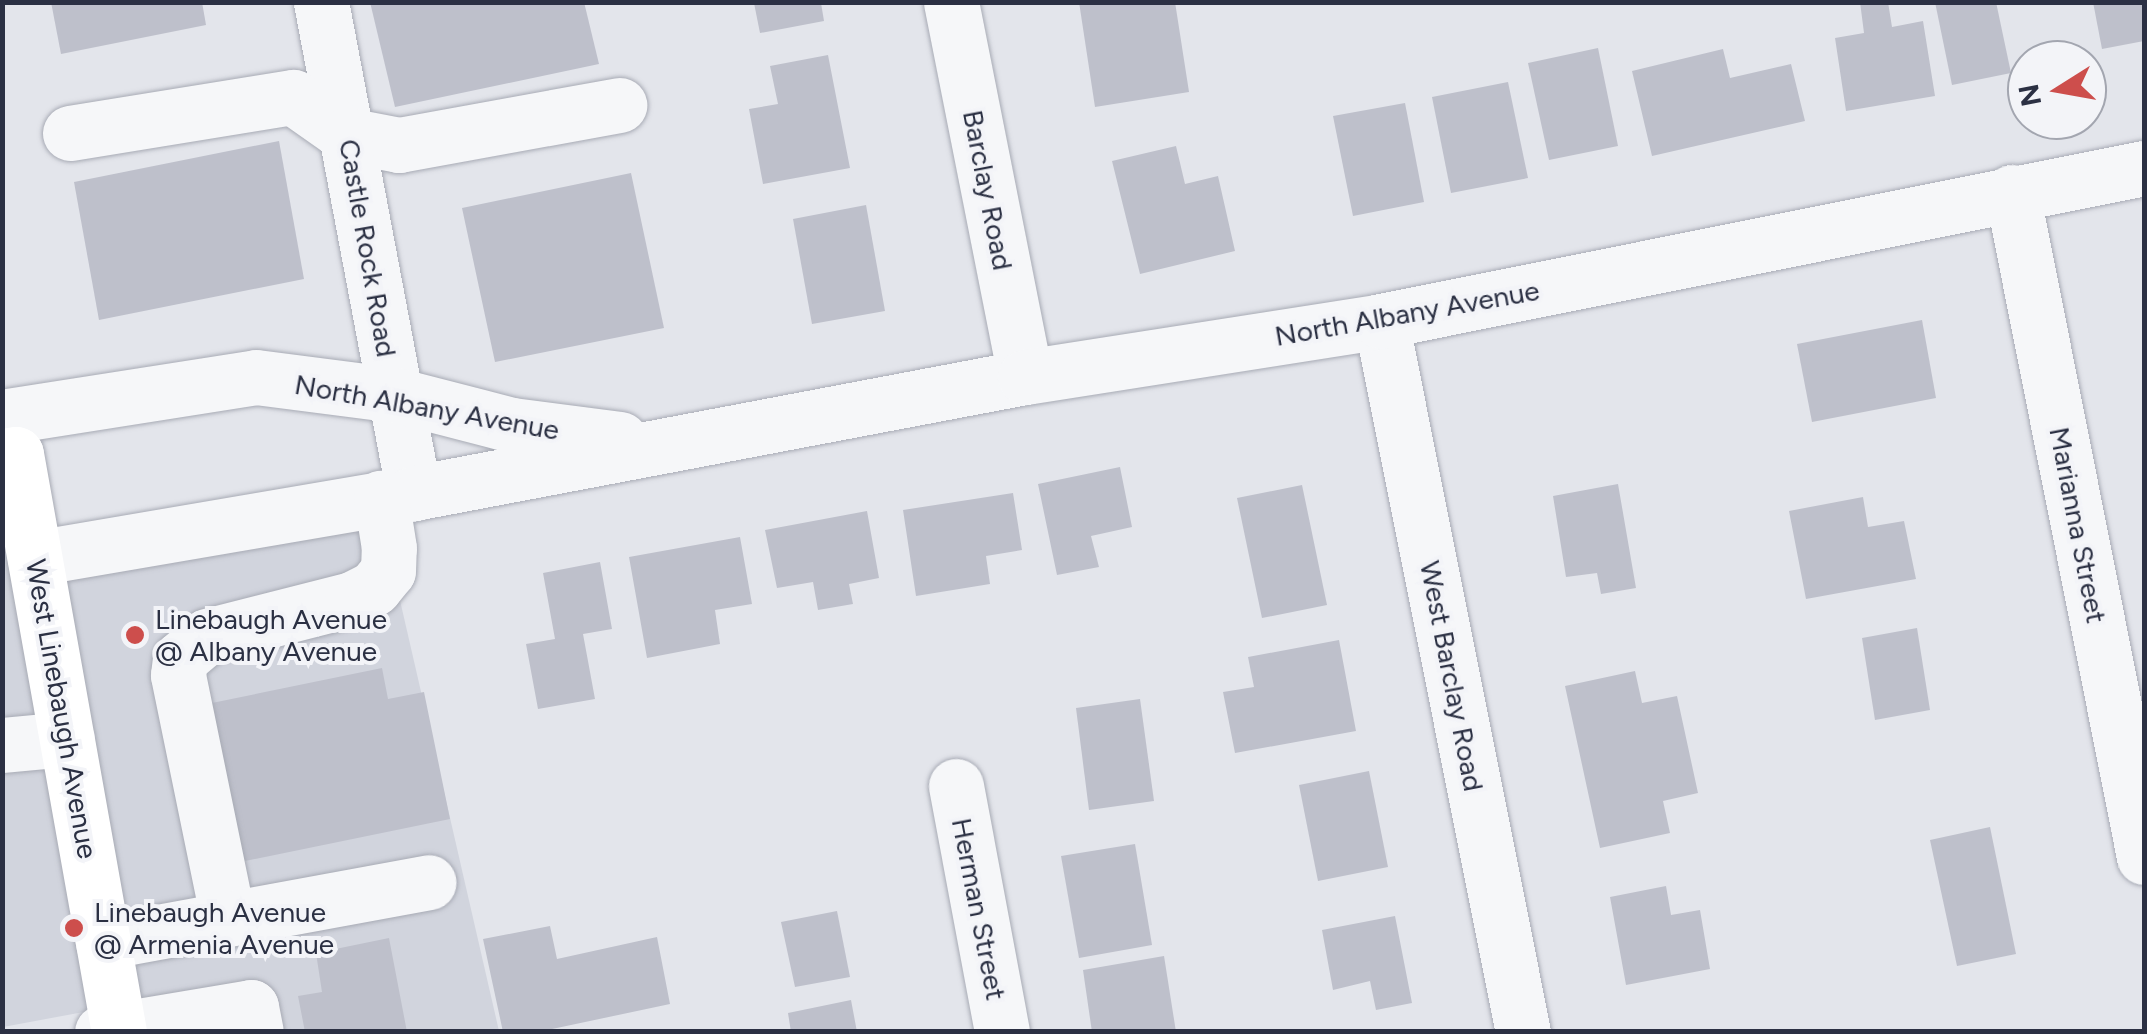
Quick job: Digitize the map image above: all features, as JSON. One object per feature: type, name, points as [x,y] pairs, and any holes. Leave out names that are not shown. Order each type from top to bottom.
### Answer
[{"type":"main road","name":"West Linebaugh Avenue","points":[[7,428],[35,558],[103,942],[113,1030]]},
{"type":"street","name":"Castle Rock Road","points":[[228,919],[178,675],[180,659],[207,636],[352,599],[374,588],[388,571],[398,496],[396,395],[322,2]]},
{"type":"street","name":"Barclay Road","points":[[951,2],[1026,376]]},
{"type":"street","points":[[70,133],[293,97],[348,135],[398,146],[618,105]]},
{"type":"street","name":"North Albany Avenue","points":[[35,558],[398,496],[1026,376],[1382,321],[2144,168]]},
{"type":"street","name":"Marianna Street","points":[[2012,192],[2144,857]]},
{"type":"street","name":"West Barclay Road","points":[[1382,321],[1523,1032]]},
{"type":"street","name":"North Albany Avenue","points":[[7,428],[256,377],[396,395],[512,425],[667,445]]},
{"type":"street","points":[[2,745],[67,739]]},
{"type":"street","name":"Herman Street","points":[[956,786],[1002,1032]]},
{"type":"street","points":[[103,942],[428,882]]},
{"type":"street","points":[[113,1030],[250,1007],[256,1032]]},
{"type":"shaded area","points":[[382,522],[499,1031],[147,1031],[65,576]]},
{"type":"shaded area","points":[[2,523],[89,1011],[3,1027],[2,1027]]},
{"type":"building","points":[[51,2],[202,2],[206,25],[61,54]]},
{"type":"building","points":[[370,2],[584,2],[599,64],[395,107]]},
{"type":"building","points":[[1079,2],[1175,2],[1189,92],[1095,107]]},
{"type":"building","points":[[1860,2],[1888,2],[1892,27],[1923,21],[1935,96],[1846,111],[1835,38],[1864,33]]},
{"type":"building","points":[[1935,2],[1996,2],[2007,74],[1952,85]]},
{"type":"building","points":[[2093,2],[2144,2],[2144,41],[2107,48],[2107,40],[2100,40]]},
{"type":"building","points":[[754,3],[821,3],[824,21],[760,33]]},
{"type":"building","points":[[1598,48],[1618,146],[1549,160],[1528,63]]},
{"type":"building","points":[[1723,49],[1730,78],[1791,64],[1805,121],[1652,156],[1632,71]]},
{"type":"building","points":[[828,55],[850,168],[763,184],[749,109],[778,104],[770,66]]},
{"type":"building","points":[[1508,82],[1528,178],[1451,193],[1432,97]]},
{"type":"building","points":[[1405,103],[1424,202],[1353,216],[1333,116]]},
{"type":"building","points":[[279,141],[304,279],[99,320],[74,182]]},
{"type":"building","points":[[1176,146],[1185,184],[1218,176],[1235,251],[1140,274],[1112,161]]},
{"type":"building","points":[[631,173],[664,328],[495,362],[462,208]]},
{"type":"building","points":[[866,205],[885,311],[812,324],[793,219]]},
{"type":"building","points":[[1922,320],[1936,398],[1812,422],[1797,344]]},
{"type":"building","points":[[1120,467],[1132,527],[1091,536],[1099,567],[1057,575],[1038,484]]},
{"type":"building","points":[[1618,484],[1636,588],[1601,594],[1597,573],[1566,577],[1553,496]]},
{"type":"building","points":[[1302,485],[1327,605],[1262,618],[1237,498]]},
{"type":"building","points":[[1013,493],[1022,550],[986,556],[990,584],[916,596],[903,510]]},
{"type":"building","points":[[1863,497],[1868,527],[1904,521],[1916,579],[1806,599],[1789,511]]},
{"type":"building","points":[[867,511],[879,578],[849,584],[853,604],[818,610],[813,582],[777,588],[765,530]]},
{"type":"building","points":[[740,537],[752,604],[715,610],[720,644],[647,658],[629,557]]},
{"type":"building","points":[[600,562],[612,629],[583,634],[595,699],[538,709],[526,644],[555,639],[543,573]]},
{"type":"building","points":[[1917,628],[1930,710],[1875,720],[1862,638]]},
{"type":"building","points":[[1339,640],[1356,731],[1235,753],[1223,692],[1254,687],[1248,657]]},
{"type":"building","points":[[382,668],[388,699],[424,692],[450,819],[240,862],[207,704]]},
{"type":"building","points":[[1635,671],[1642,703],[1677,696],[1698,793],[1663,801],[1670,833],[1600,848],[1565,686]]},
{"type":"building","points":[[1140,699],[1154,801],[1089,810],[1076,708]]},
{"type":"building","points":[[1369,771],[1388,867],[1318,881],[1299,785]]},
{"type":"building","points":[[1990,827],[2016,954],[1957,966],[1930,840]]},
{"type":"building","points":[[1135,844],[1152,945],[1079,958],[1061,856]]},
{"type":"building","points":[[1666,886],[1671,915],[1700,910],[1710,969],[1626,985],[1610,897]]},
{"type":"building","points":[[837,911],[850,977],[795,987],[781,922]]},
{"type":"building","points":[[1395,916],[1412,1003],[1376,1010],[1370,981],[1333,990],[1322,930]]},
{"type":"building","points":[[550,926],[557,959],[657,937],[670,1004],[538,1032],[503,1032],[483,939]]},
{"type":"building","points":[[389,938],[407,1032],[305,1032],[298,996],[322,992],[316,953]]},
{"type":"building","points":[[1164,956],[1176,1032],[1092,1032],[1083,970]]},
{"type":"building","points":[[851,1000],[857,1032],[791,1032],[788,1013]]},
{"type":"place","name":"Linebaugh Avenue @ Albany Avenue","points":[[135,635]]},
{"type":"place","name":"Linebaugh Avenue @ Armenia Avenue","points":[[74,928]]}]
